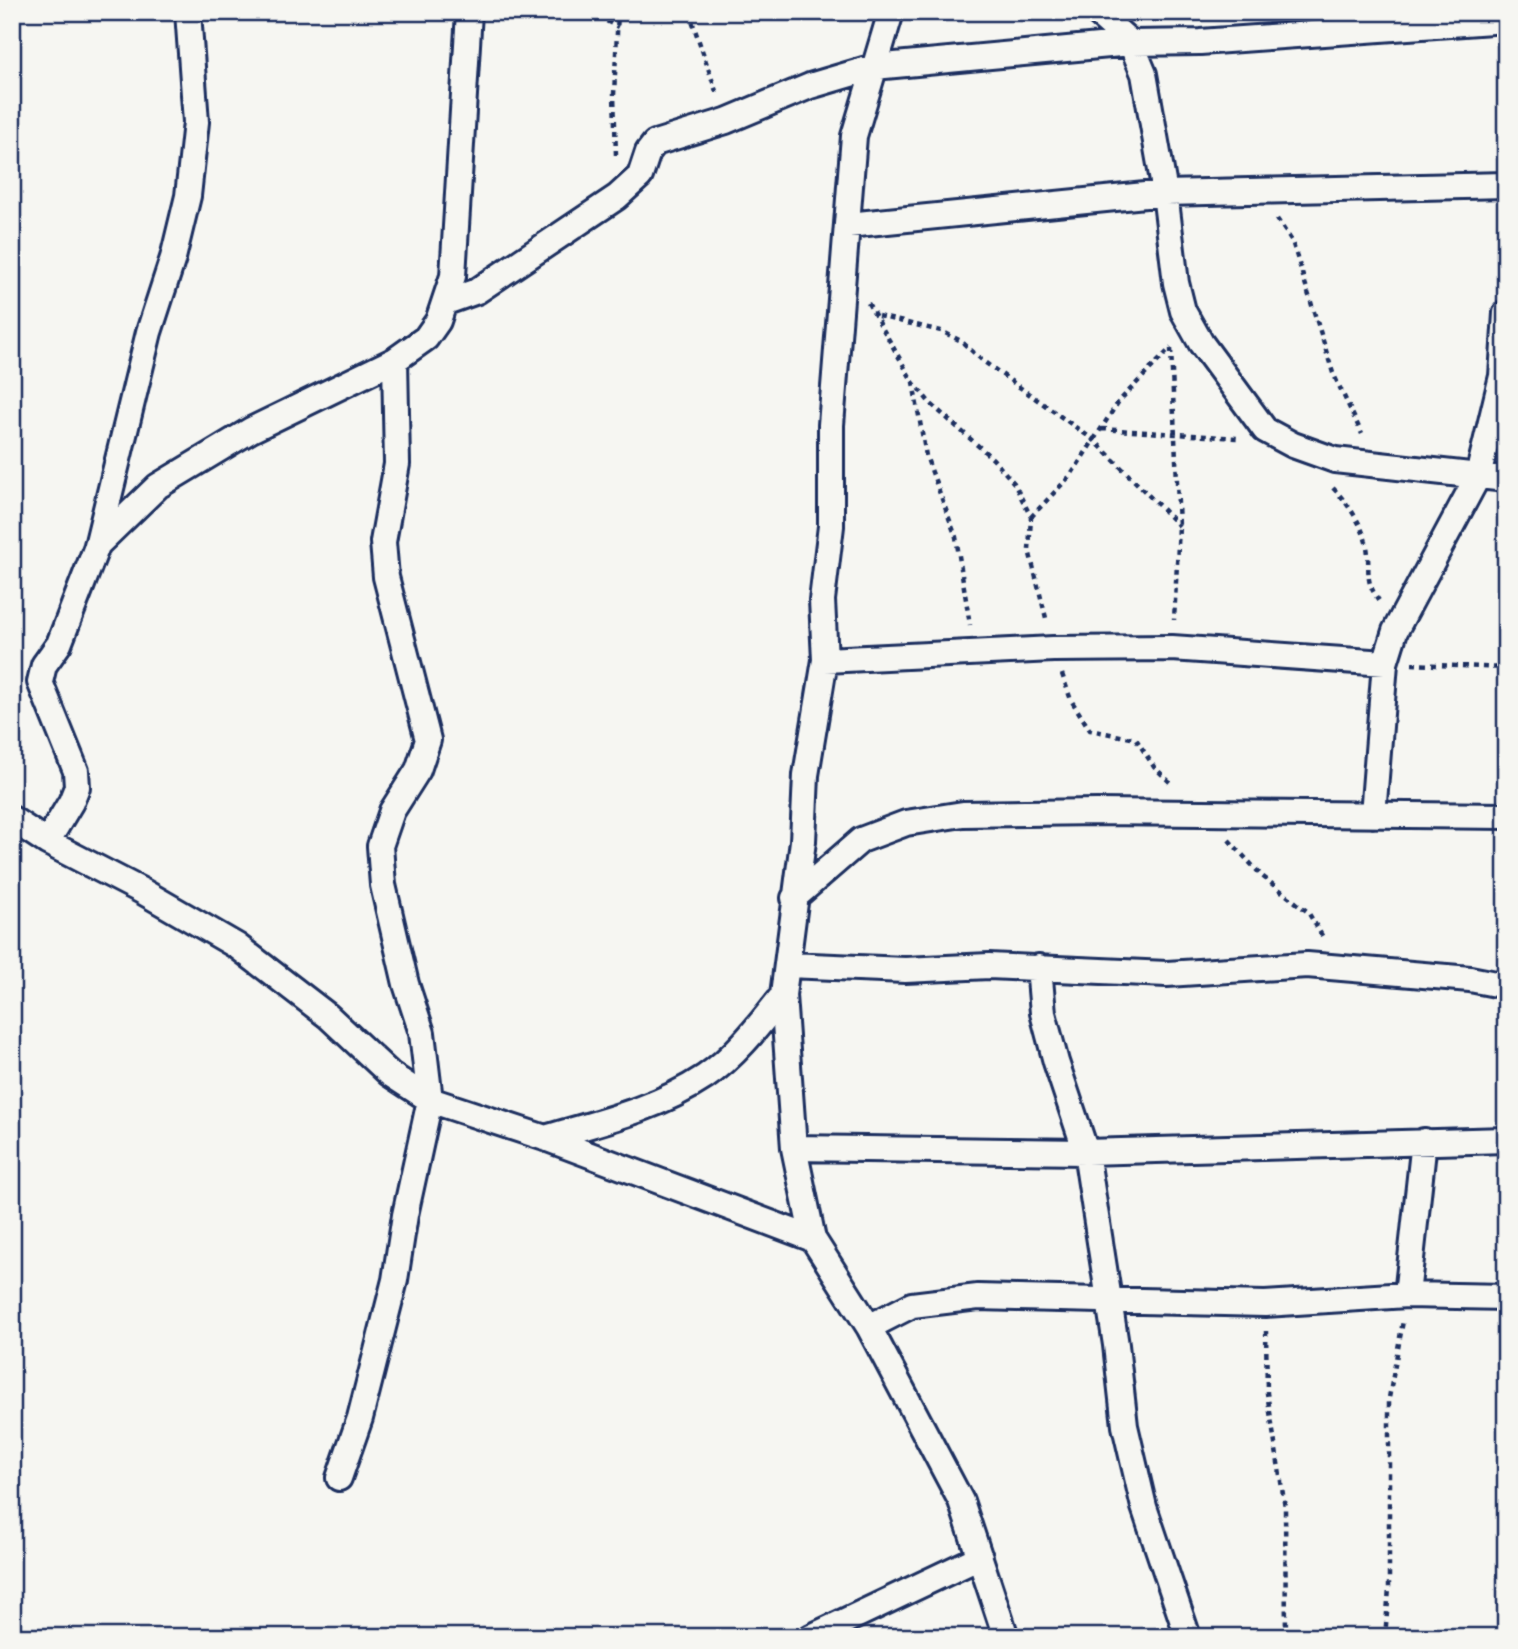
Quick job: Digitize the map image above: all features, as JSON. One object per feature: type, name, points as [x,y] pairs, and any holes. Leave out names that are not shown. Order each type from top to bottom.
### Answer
[{"type":"street","points":[[47,842],[77,787],[76,771],[40,682],[44,665],[59,644],[97,545],[149,332],[173,258],[188,196],[196,122],[188,12]]},
{"type":"street","points":[[97,545],[158,486],[251,430],[395,360],[426,338],[438,321],[453,276],[469,12]]},
{"type":"street","points":[[891,12],[854,136],[831,425],[831,526],[822,600],[825,660],[806,775],[803,841],[783,995],[794,1148],[813,1239],[869,1327],[961,1501],[1006,1637]]},
{"type":"street","points":[[1096,12],[1131,43],[1144,74],[1165,192],[1176,283],[1183,311],[1201,342],[1265,430],[1293,445],[1335,460],[1506,479]]},
{"type":"street","points":[[446,302],[477,290],[617,197],[640,176],[648,152],[655,143],[726,121],[810,86],[874,67],[1131,43],[1200,42],[1506,20]]},
{"type":"street","points":[[848,225],[1165,192],[1506,185]]},
{"type":"street","points":[[1373,815],[1385,663],[1395,631],[1478,476],[1502,376],[1506,313]]},
{"type":"street","points":[[339,1478],[360,1418],[392,1293],[430,1100],[422,1033],[406,984],[383,885],[380,846],[392,811],[418,770],[428,740],[386,577],[383,542],[397,464],[395,360]]},
{"type":"street","points":[[825,660],[1053,649],[1172,648],[1385,663]]},
{"type":"street","points":[[794,898],[861,840],[906,823],[963,814],[1506,816]]},
{"type":"street","points":[[12,819],[47,842],[142,891],[237,946],[328,1016],[390,1074],[430,1100],[545,1138],[813,1239]]},
{"type":"street","points":[[788,965],[905,970],[1039,967],[1167,974],[1329,967],[1470,979],[1506,986]]},
{"type":"street","points":[[1039,967],[1043,1013],[1086,1152],[1116,1345],[1125,1426],[1137,1480],[1188,1637]]},
{"type":"street","points":[[545,1138],[631,1113],[668,1098],[707,1076],[749,1038],[783,995]]},
{"type":"street","points":[[794,1148],[1086,1152],[1506,1140]]},
{"type":"street","points":[[1407,1295],[1424,1141]]},
{"type":"street","points":[[869,1327],[912,1305],[942,1299],[978,1297],[1059,1301],[1107,1298],[1265,1304],[1407,1295],[1506,1297]]},
{"type":"street","points":[[811,1637],[980,1557]]},
{"type":"path","points":[[589,12],[618,27]]},
{"type":"path","points":[[617,197],[614,95],[618,12]]},
{"type":"path","points":[[689,12],[726,121]]},
{"type":"path","points":[[1243,191],[1280,221],[1292,241],[1333,373],[1350,414],[1380,465]]},
{"type":"path","points":[[842,274],[877,316],[913,382],[930,403],[993,460],[1014,483],[1031,517],[1029,550],[1053,649],[1071,700],[1090,730],[1125,734],[1136,739],[1154,767],[1205,814],[1262,876],[1308,912],[1324,940],[1329,967]]},
{"type":"path","points":[[1172,648],[1179,526],[1171,347],[1183,311]]},
{"type":"path","points":[[877,316],[941,331],[961,341],[983,361],[1095,441],[1179,526]]},
{"type":"path","points":[[1031,517],[1071,475],[1119,401],[1171,347]]},
{"type":"path","points":[[913,382],[926,456],[956,537],[975,652]]},
{"type":"path","points":[[1102,429],[1247,440]]},
{"type":"path","points":[[1324,479],[1353,512],[1368,555],[1369,586],[1395,631]]},
{"type":"path","points":[[1385,663],[1506,668]]},
{"type":"path","points":[[1385,1637],[1389,1589],[1389,1398],[1407,1295]]},
{"type":"path","points":[[1265,1304],[1267,1393],[1285,1507],[1286,1637]]}]
